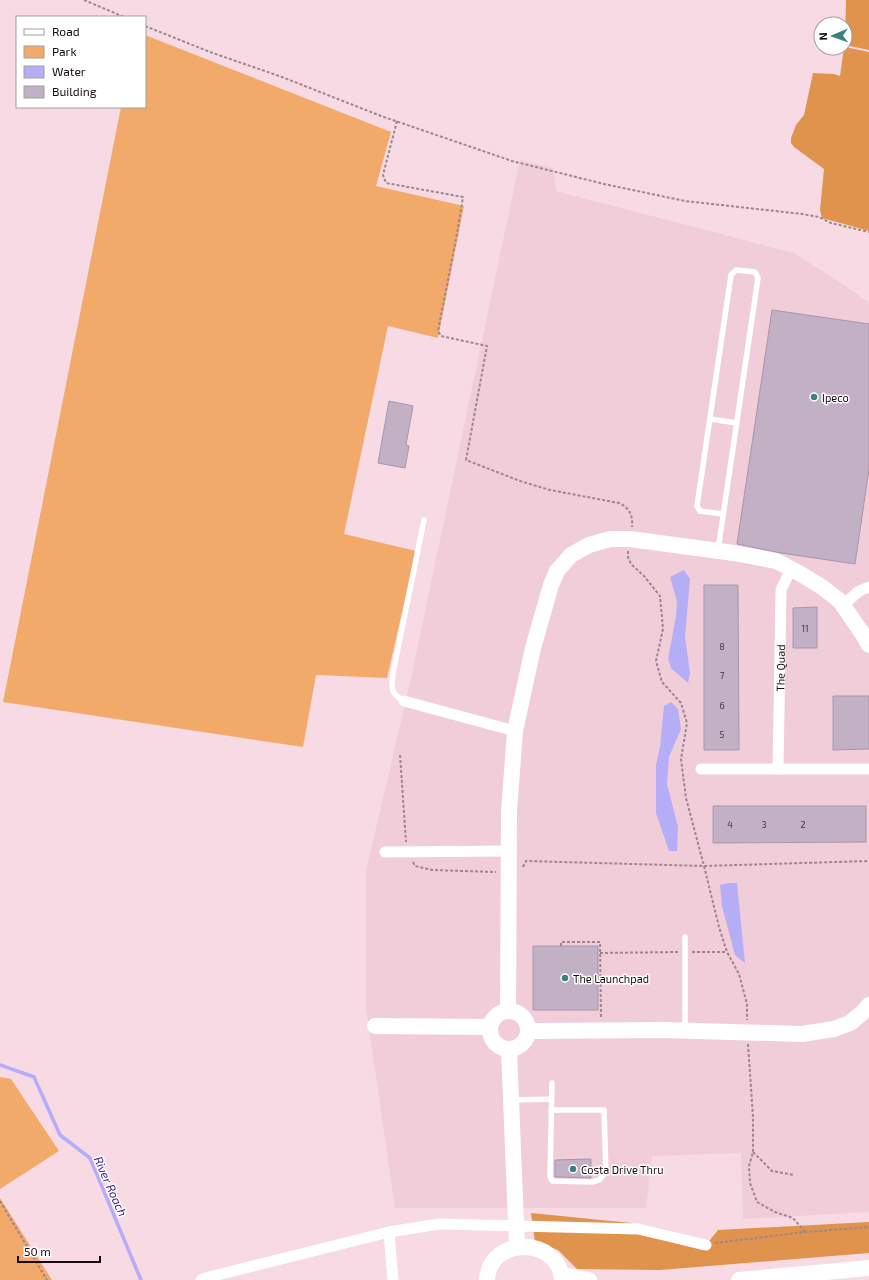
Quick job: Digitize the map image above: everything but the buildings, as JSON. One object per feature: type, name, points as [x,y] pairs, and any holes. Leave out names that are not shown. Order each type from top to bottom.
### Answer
[{"type":"street","points":[[508,1011],[509,812],[515,731],[533,648],[551,585],[558,571],[572,555],[589,544],[610,539],[630,539],[718,551],[776,561],[822,587],[840,601],[869,645]]},
{"type":"street","name":"The Quad","points":[[778,769],[781,590],[791,569]]},
{"type":"street","points":[[843,605],[859,591],[869,587]]},
{"type":"street","points":[[404,701],[515,731]]},
{"type":"street","points":[[701,769],[869,769]]},
{"type":"street","points":[[385,852],[509,851]]},
{"type":"street","points":[[529,1031],[685,1031],[802,1034],[834,1029],[850,1023],[869,1005]]},
{"type":"street","points":[[514,1011],[525,1018],[529,1031],[525,1042],[521,1046],[509,1050],[503,1049],[492,1040],[490,1027],[496,1016],[502,1012],[514,1011]]},
{"type":"street","points":[[376,1026],[490,1027]]},
{"type":"street","points":[[509,1050],[517,1247]]},
{"type":"street","points":[[201,1280],[388,1232],[439,1224],[638,1229],[706,1245]]},
{"type":"street","points":[[388,1232],[393,1280]]},
{"type":"street","points":[[487,1280],[492,1264],[500,1255],[511,1248],[524,1246],[536,1248],[548,1254],[556,1263],[562,1277],[589,1280]]},
{"type":"street","points":[[739,1280],[869,1268]]},
{"type":"lane","points":[[718,551],[758,278],[755,272],[751,271],[736,270],[731,275],[697,506],[700,511],[723,514]]},
{"type":"lane","points":[[710,419],[737,423]]},
{"type":"lane","points":[[404,701],[395,695],[392,688],[392,680],[424,520]]},
{"type":"lane","points":[[685,937],[685,1031]]},
{"type":"lane","points":[[551,1110],[604,1110],[606,1172],[599,1180],[592,1182],[552,1181],[550,1177],[551,1099],[552,1083]]},
{"type":"lane","points":[[511,1100],[551,1099]]},
{"type":"path","points":[[84,0],[122,16]]},
{"type":"path","points":[[146,26],[210,52],[512,162],[604,184],[685,201],[802,214],[869,232]]},
{"type":"path","points":[[397,121],[383,175],[386,183],[463,197],[438,331],[441,336],[487,346],[466,460],[520,481],[550,490],[620,503],[627,508],[632,516],[628,557],[631,564],[644,576],[660,596],[663,629],[656,661],[662,682],[681,702],[687,723],[681,759],[686,798],[719,927],[727,952],[739,974],[747,1004],[748,1060],[753,1117],[753,1152],[749,1166],[750,1183],[757,1202],[775,1212],[793,1218],[805,1232]]},
{"type":"path","points":[[704,866],[869,861]]},
{"type":"path","points":[[561,946],[561,942],[600,942],[601,1031]]},
{"type":"path","points":[[600,953],[727,952]]},
{"type":"path","points":[[753,1152],[772,1171],[794,1175]]},
{"type":"path","points":[[0,1201],[47,1280]]},
{"type":"path","points":[[706,1245],[805,1232],[869,1227]]},
{"type":"shaded area","points":[[846,0],[869,0],[869,50],[853,47],[853,16],[846,16]]},
{"type":"shaded area","points":[[853,49],[869,52],[869,231],[822,218],[820,210],[824,169],[794,147],[791,143],[791,138],[796,125],[804,115],[813,73],[834,74],[840,76],[843,56],[853,56]]},
{"type":"shaded area","points":[[520,160],[553,168],[556,191],[794,253],[869,303],[869,1212],[743,1219],[741,1153],[652,1156],[646,1208],[395,1208],[366,1008],[366,871],[410,683]]},
{"type":"shaded area","points":[[531,1213],[631,1223],[641,1234],[702,1250],[718,1230],[869,1222],[869,1253],[660,1270],[577,1269],[558,1250],[535,1242]]},
{"type":"green space","points":[[146,35],[391,132],[376,186],[464,206],[438,338],[388,326],[344,534],[416,551],[387,678],[316,675],[303,747],[3,702],[121,108],[146,108]]},
{"type":"green space","points":[[0,1077],[11,1079],[59,1151],[0,1189]]},
{"type":"green space","points":[[0,1198],[52,1280],[0,1280]]},
{"type":"water","points":[[684,570],[690,579],[685,637],[690,673],[688,683],[671,668],[668,659],[676,616],[677,601],[670,577]]},
{"type":"water","points":[[671,702],[678,709],[681,729],[669,757],[667,784],[678,827],[677,851],[669,851],[656,813],[656,765],[660,747],[664,706]]},
{"type":"water","points":[[737,883],[745,963],[735,955],[722,906],[720,885]]},
{"type":"waterway","name":"River Roach","points":[[0,1065],[34,1077],[60,1135],[90,1158],[141,1280]]},
{"type":"place","name":"Ipeco","points":[[814,397]]},
{"type":"place","name":"The Launchpad","points":[[565,978]]},
{"type":"place","name":"Costa Drive Thru","points":[[573,1169]]}]
